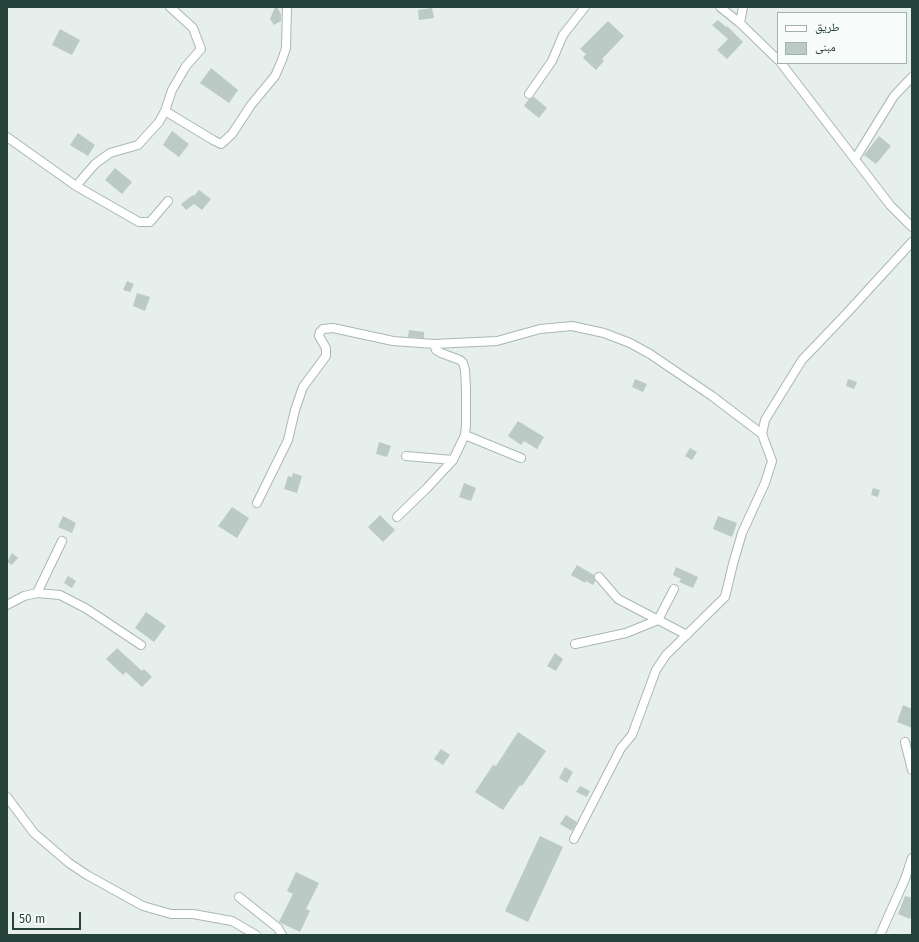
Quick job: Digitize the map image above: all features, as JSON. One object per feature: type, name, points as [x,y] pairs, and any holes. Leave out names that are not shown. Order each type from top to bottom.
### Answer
[{"type":"street","points":[[76,186],[95,164],[110,153],[138,145],[158,122],[165,111],[172,90],[186,66],[201,49],[193,28],[170,7]]},
{"type":"street","points":[[165,111],[221,144],[232,134],[251,105],[275,76],[286,48],[287,7]]},
{"type":"street","points":[[529,94],[552,61],[563,35],[585,7]]},
{"type":"street","points":[[720,7],[740,22],[777,59]]},
{"type":"street","points":[[740,22],[743,7]]},
{"type":"street","points":[[781,64],[890,205],[912,227]]},
{"type":"street","points":[[855,159],[894,96],[912,76]]},
{"type":"street","points":[[7,137],[76,186],[139,222],[150,222],[168,201]]},
{"type":"street","points":[[574,839],[621,748],[632,735],[656,670],[666,655],[725,597],[742,533],[765,483],[772,461],[762,434],[765,420],[802,360],[912,242]]},
{"type":"street","points":[[257,503],[288,440],[295,410],[303,387],[326,356],[326,348],[319,336],[323,329],[333,328],[393,341],[434,344],[497,341],[540,329],[572,326],[604,333],[630,343],[650,354],[712,396],[762,434]]},
{"type":"street","points":[[397,517],[453,460],[464,435],[466,425],[466,389],[463,363],[460,360],[436,350],[434,344]]},
{"type":"street","points":[[464,435],[521,458]]},
{"type":"street","points":[[406,456],[453,460]]},
{"type":"street","points":[[37,593],[62,540]]},
{"type":"street","points":[[599,577],[618,599],[687,635]]},
{"type":"street","points":[[575,644],[626,633],[658,620],[674,589]]},
{"type":"street","points":[[7,605],[24,596],[37,593],[60,595],[115,626],[141,645]]},
{"type":"street","points":[[905,742],[912,770]]},
{"type":"street","points":[[7,797],[34,833],[69,863],[87,875],[143,906],[171,914],[194,914],[232,921],[256,935]]},
{"type":"street","points":[[880,935],[905,879],[912,858]]},
{"type":"street","points":[[239,897],[278,928],[282,935]]},
{"type":"building","points":[[275,7],[277,7],[281,14],[281,21],[274,25],[270,19]]},
{"type":"building","points":[[432,8],[434,18],[419,20],[418,10]]},
{"type":"building","points":[[718,20],[726,27],[727,26],[743,42],[727,59],[717,50],[728,39],[712,25]]},
{"type":"building","points":[[608,21],[624,36],[602,59],[604,61],[596,70],[583,58],[586,54],[580,49]]},
{"type":"building","points":[[60,29],[80,40],[72,55],[52,45]]},
{"type":"building","points":[[211,68],[238,90],[229,103],[200,83]]},
{"type":"building","points":[[534,97],[547,108],[539,118],[524,106],[529,99]]},
{"type":"building","points":[[172,131],[189,144],[179,157],[163,145]]},
{"type":"building","points":[[78,133],[95,145],[88,156],[70,145]]},
{"type":"building","points":[[879,136],[891,146],[876,164],[864,155]]},
{"type":"building","points":[[115,168],[132,182],[122,194],[105,180]]},
{"type":"building","points":[[199,190],[211,199],[202,210],[194,204],[186,210],[181,204],[193,195],[194,196]]},
{"type":"building","points":[[127,281],[134,284],[130,292],[123,290]]},
{"type":"building","points":[[137,293],[150,297],[145,311],[133,306]]},
{"type":"building","points":[[409,330],[424,332],[424,338],[408,337]]},
{"type":"building","points":[[635,379],[647,384],[643,392],[632,387]]},
{"type":"building","points":[[848,379],[857,382],[854,389],[846,386]]},
{"type":"building","points":[[518,421],[544,437],[537,449],[524,441],[521,445],[508,436]]},
{"type":"building","points":[[379,442],[391,446],[387,457],[376,454]]},
{"type":"building","points":[[690,448],[697,452],[692,460],[685,456]]},
{"type":"building","points":[[293,473],[302,476],[297,493],[284,489],[288,476],[292,477]]},
{"type":"building","points":[[464,483],[476,488],[471,501],[459,497]]},
{"type":"building","points":[[873,488],[880,490],[878,497],[871,495]]},
{"type":"building","points":[[232,507],[249,518],[237,538],[218,526]]},
{"type":"building","points":[[380,515],[395,530],[383,542],[368,527]]},
{"type":"building","points":[[63,516],[76,523],[72,533],[58,527]]},
{"type":"building","points":[[718,516],[737,523],[732,537],[713,529]]},
{"type":"building","points":[[12,553],[18,558],[12,565],[7,562]]},
{"type":"building","points":[[577,565],[594,575],[595,581],[593,585],[586,581],[585,583],[571,575]]},
{"type":"building","points":[[676,567],[698,577],[693,588],[679,582],[681,579],[673,575]]},
{"type":"building","points":[[68,576],[76,581],[72,588],[64,583]]},
{"type":"building","points":[[146,612],[166,626],[154,642],[135,628]]},
{"type":"building","points":[[117,648],[142,671],[144,669],[152,677],[142,687],[126,672],[123,675],[106,659]]},
{"type":"building","points":[[555,653],[563,659],[556,671],[547,666]]},
{"type":"building","points":[[903,705],[912,709],[912,728],[897,722]]},
{"type":"building","points":[[518,732],[546,751],[522,786],[520,785],[503,810],[475,792],[493,765],[496,766]]},
{"type":"building","points":[[441,749],[450,755],[443,765],[434,759]]},
{"type":"building","points":[[565,767],[573,772],[567,783],[559,778]]},
{"type":"building","points":[[580,786],[590,791],[587,797],[576,792]]},
{"type":"building","points":[[566,815],[577,822],[572,831],[560,824]]},
{"type":"building","points":[[540,836],[563,847],[528,922],[505,911]]},
{"type":"building","points":[[296,872],[319,883],[306,909],[310,911],[300,932],[279,922],[293,894],[287,891]]},
{"type":"building","points":[[905,896],[912,898],[912,914],[910,919],[898,914]]}]
